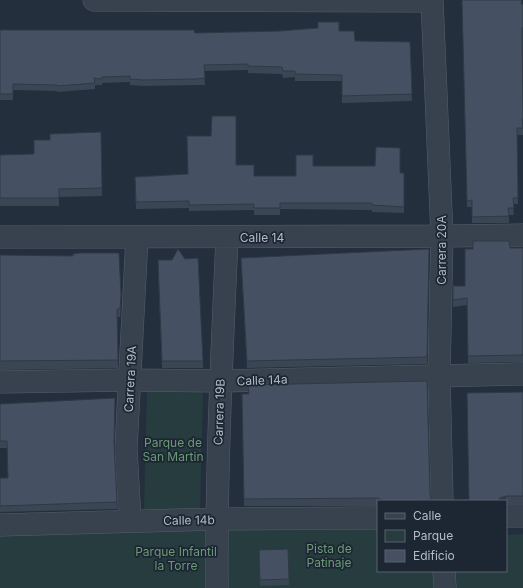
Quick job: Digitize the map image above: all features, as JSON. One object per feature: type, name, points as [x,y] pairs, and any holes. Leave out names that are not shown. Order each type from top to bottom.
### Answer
[{"type":"street","points":[[94,0],[432,1]]},
{"type":"street","name":"Carrera 20A","points":[[432,1],[442,236],[439,375],[442,500]]},
{"type":"street","name":"Calle 14","points":[[0,238],[523,235]]},
{"type":"street","name":"Carrera 19A","points":[[130,521],[126,449],[137,237]]},
{"type":"street","name":"Carrera 19B","points":[[217,588],[216,519],[220,381],[227,237]]},
{"type":"street","name":"Calle 14a","points":[[0,382],[130,380],[220,381],[523,374]]},
{"type":"street","points":[[507,516],[523,516]]},
{"type":"street","name":"Calle 14b","points":[[0,525],[216,519],[377,518]]},
{"type":"street","points":[[444,572],[445,588]]},
{"type":"green space","name":"Parque de San Martin","points":[[147,391],[203,392],[200,510],[144,509]]},
{"type":"green space","name":"Pista de Patinaje","points":[[377,522],[377,572],[434,572],[435,580],[433,588],[225,588],[224,523]]},
{"type":"green space","name":"Parque Infantil la Torre","points":[[206,527],[206,588],[0,588],[0,535]]},
{"type":"green space","points":[[523,534],[523,588],[455,588],[455,572],[507,572],[507,535]]},
{"type":"building","points":[[462,0],[522,0],[521,4],[523,4],[523,128],[517,128],[518,198],[513,198],[514,208],[508,208],[509,216],[472,217],[472,200],[467,201]]},
{"type":"building","points":[[318,22],[339,22],[339,31],[354,31],[355,41],[410,42],[412,94],[342,96],[342,75],[295,74],[295,71],[283,71],[282,67],[248,66],[248,64],[204,65],[205,78],[143,80],[130,79],[130,76],[102,77],[102,79],[94,78],[95,83],[57,86],[13,84],[13,94],[0,94],[0,30],[194,30],[195,33],[280,31],[318,28]]},
{"type":"building","points":[[212,116],[236,116],[236,165],[254,165],[254,176],[296,176],[296,155],[313,155],[313,166],[375,166],[376,147],[400,148],[400,173],[404,173],[404,207],[372,205],[372,203],[280,203],[280,208],[254,208],[254,204],[189,205],[189,201],[136,202],[135,177],[188,174],[187,136],[211,136]]},
{"type":"building","points":[[101,132],[102,188],[59,189],[59,198],[0,198],[0,155],[34,154],[34,140],[50,140],[50,134]]},
{"type":"building","points":[[473,241],[509,241],[510,248],[523,248],[523,355],[468,356],[467,298],[453,300],[453,286],[465,286],[465,249],[473,249]]},
{"type":"building","points":[[178,249],[185,259],[198,258],[203,361],[162,361],[158,260],[172,260]]},
{"type":"building","points":[[429,249],[427,357],[247,361],[241,258]]},
{"type":"building","points":[[119,253],[121,295],[120,309],[117,309],[118,360],[0,361],[0,255],[73,256],[73,254]]},
{"type":"building","points":[[427,381],[431,500],[383,500],[378,498],[244,499],[242,394],[249,394],[248,385]]},
{"type":"building","points":[[523,392],[523,496],[506,496],[498,500],[469,500],[467,393]]},
{"type":"building","points":[[115,398],[114,443],[117,502],[0,506],[0,478],[8,478],[7,441],[0,441],[0,404]]},
{"type":"building","points":[[288,549],[289,579],[260,580],[259,550]]}]
